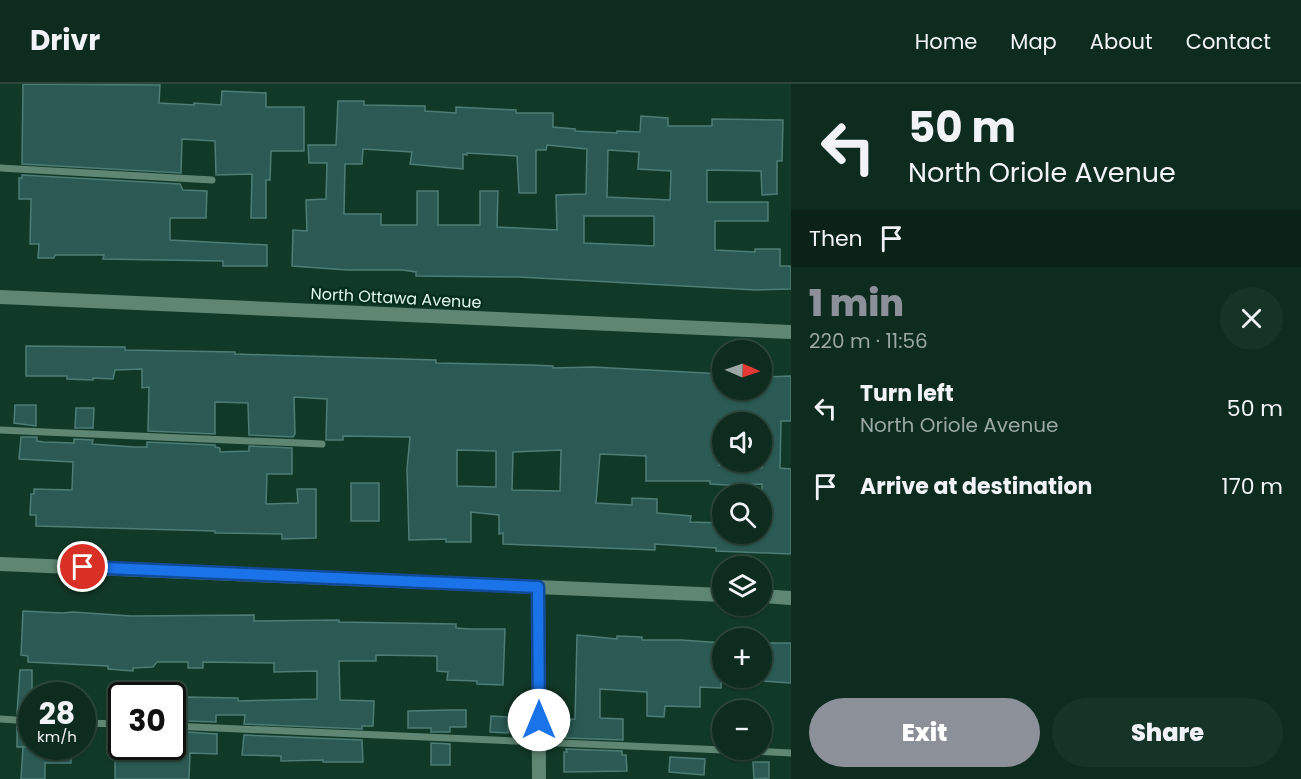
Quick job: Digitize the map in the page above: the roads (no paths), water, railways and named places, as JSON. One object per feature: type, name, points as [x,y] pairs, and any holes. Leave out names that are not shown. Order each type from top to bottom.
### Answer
[{"type":"street","name":"North Ottawa Avenue","points":[[0,297],[791,332]]},
{"type":"street","points":[[0,564],[712,595]]},
{"type":"street","points":[[538,587],[539,779]]},
{"type":"street","points":[[772,597],[791,598]]},
{"type":"lane","points":[[0,168],[212,180]]},
{"type":"lane","points":[[0,430],[322,444]]},
{"type":"lane","points":[[0,719],[18,720]]},
{"type":"lane","points":[[186,727],[712,750]]},
{"type":"lane","points":[[772,752],[791,753]]}]
